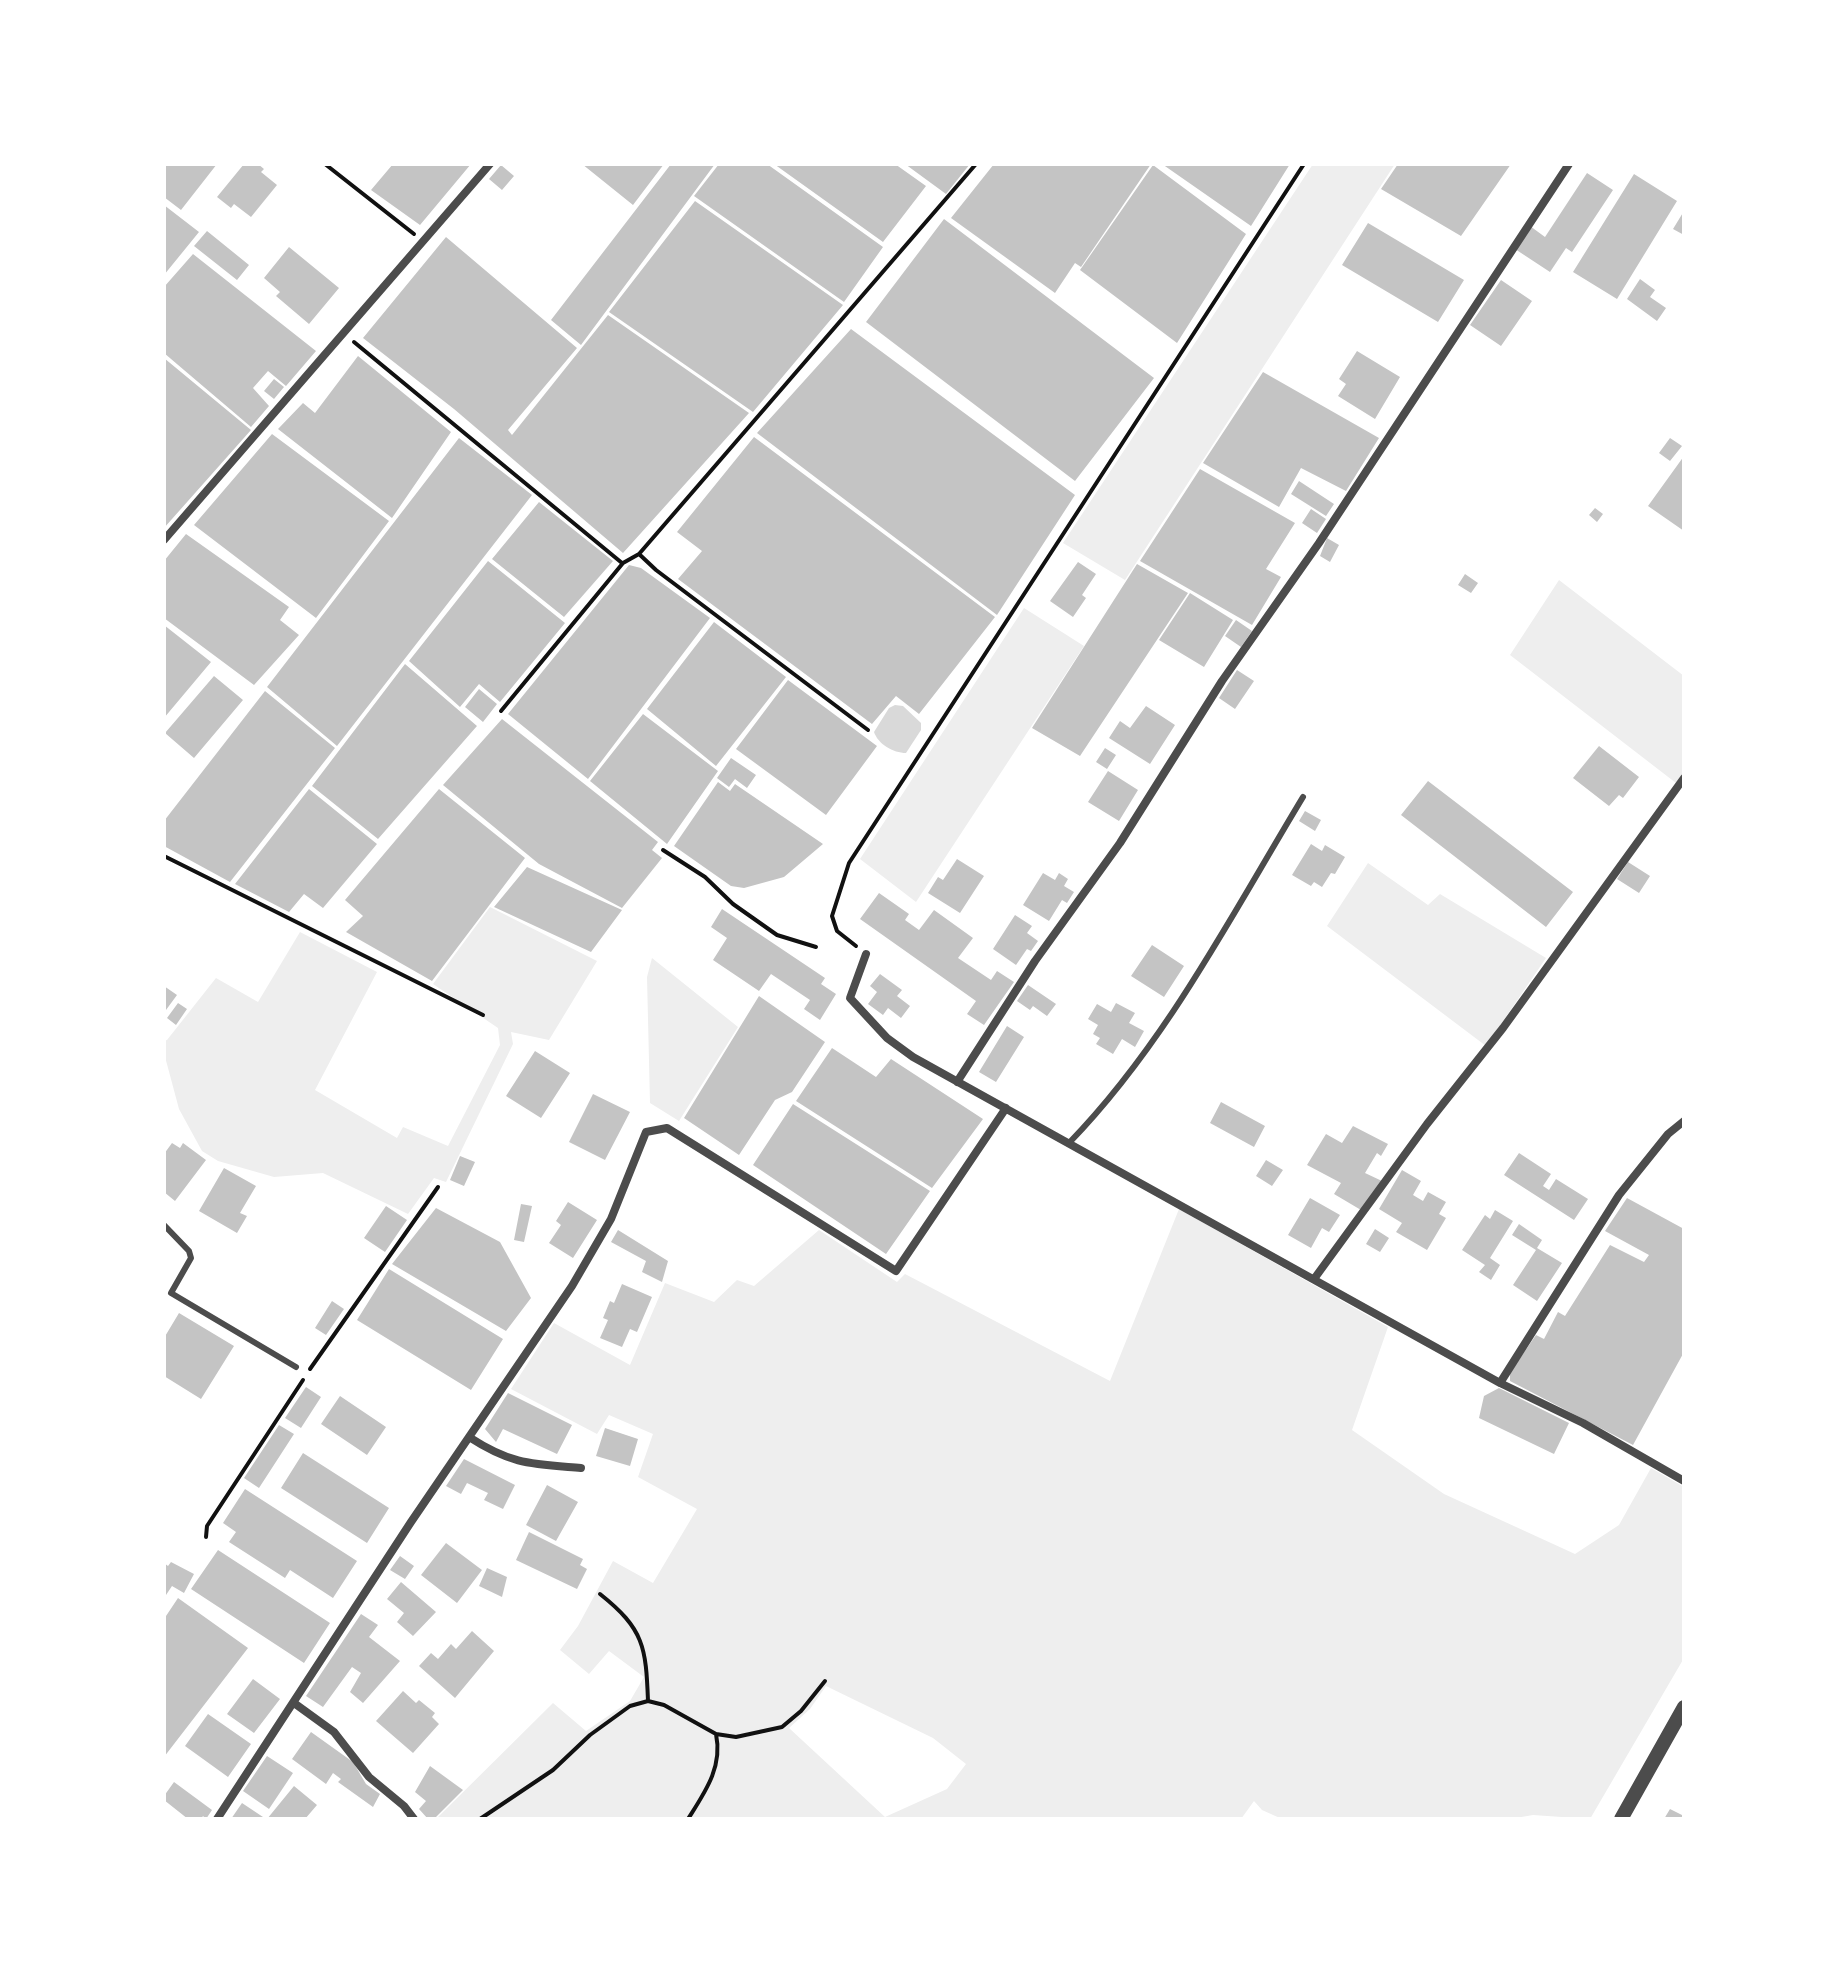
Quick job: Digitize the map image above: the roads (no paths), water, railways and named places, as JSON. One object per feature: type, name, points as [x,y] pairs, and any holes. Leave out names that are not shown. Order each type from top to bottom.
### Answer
[{"type":"street","points":[[164,540],[490,164]]},
{"type":"street","points":[[957,1082],[1035,961],[1120,843],[1222,681],[1319,543],[1569,164]]},
{"type":"street","points":[[1314,1279],[1427,1124],[1503,1028],[1684,778]]},
{"type":"street","points":[[866,954],[850,998],[887,1038],[957,1082],[1500,1383],[1583,1423],[1684,1481]]},
{"type":"street","points":[[217,1819],[411,1522],[580,1273],[611,1219],[646,1132],[667,1128],[896,1271],[1006,1108]]},
{"type":"street","points":[[1500,1383],[1619,1195],[1668,1134],[1684,1121]]},
{"type":"street","points":[[469,1437],[495,1454],[521,1463],[581,1468]]},
{"type":"street","points":[[294,1703],[334,1732],[369,1777],[404,1806],[414,1819]]},
{"type":"street","points":[[1621,1819],[1684,1707]]},
{"type":"lane","points":[[1069,1143],[1119,1088],[1164,1028],[1303,797]]},
{"type":"lane","points":[[164,1225],[189,1251],[191,1258],[171,1293],[296,1367]]}]
